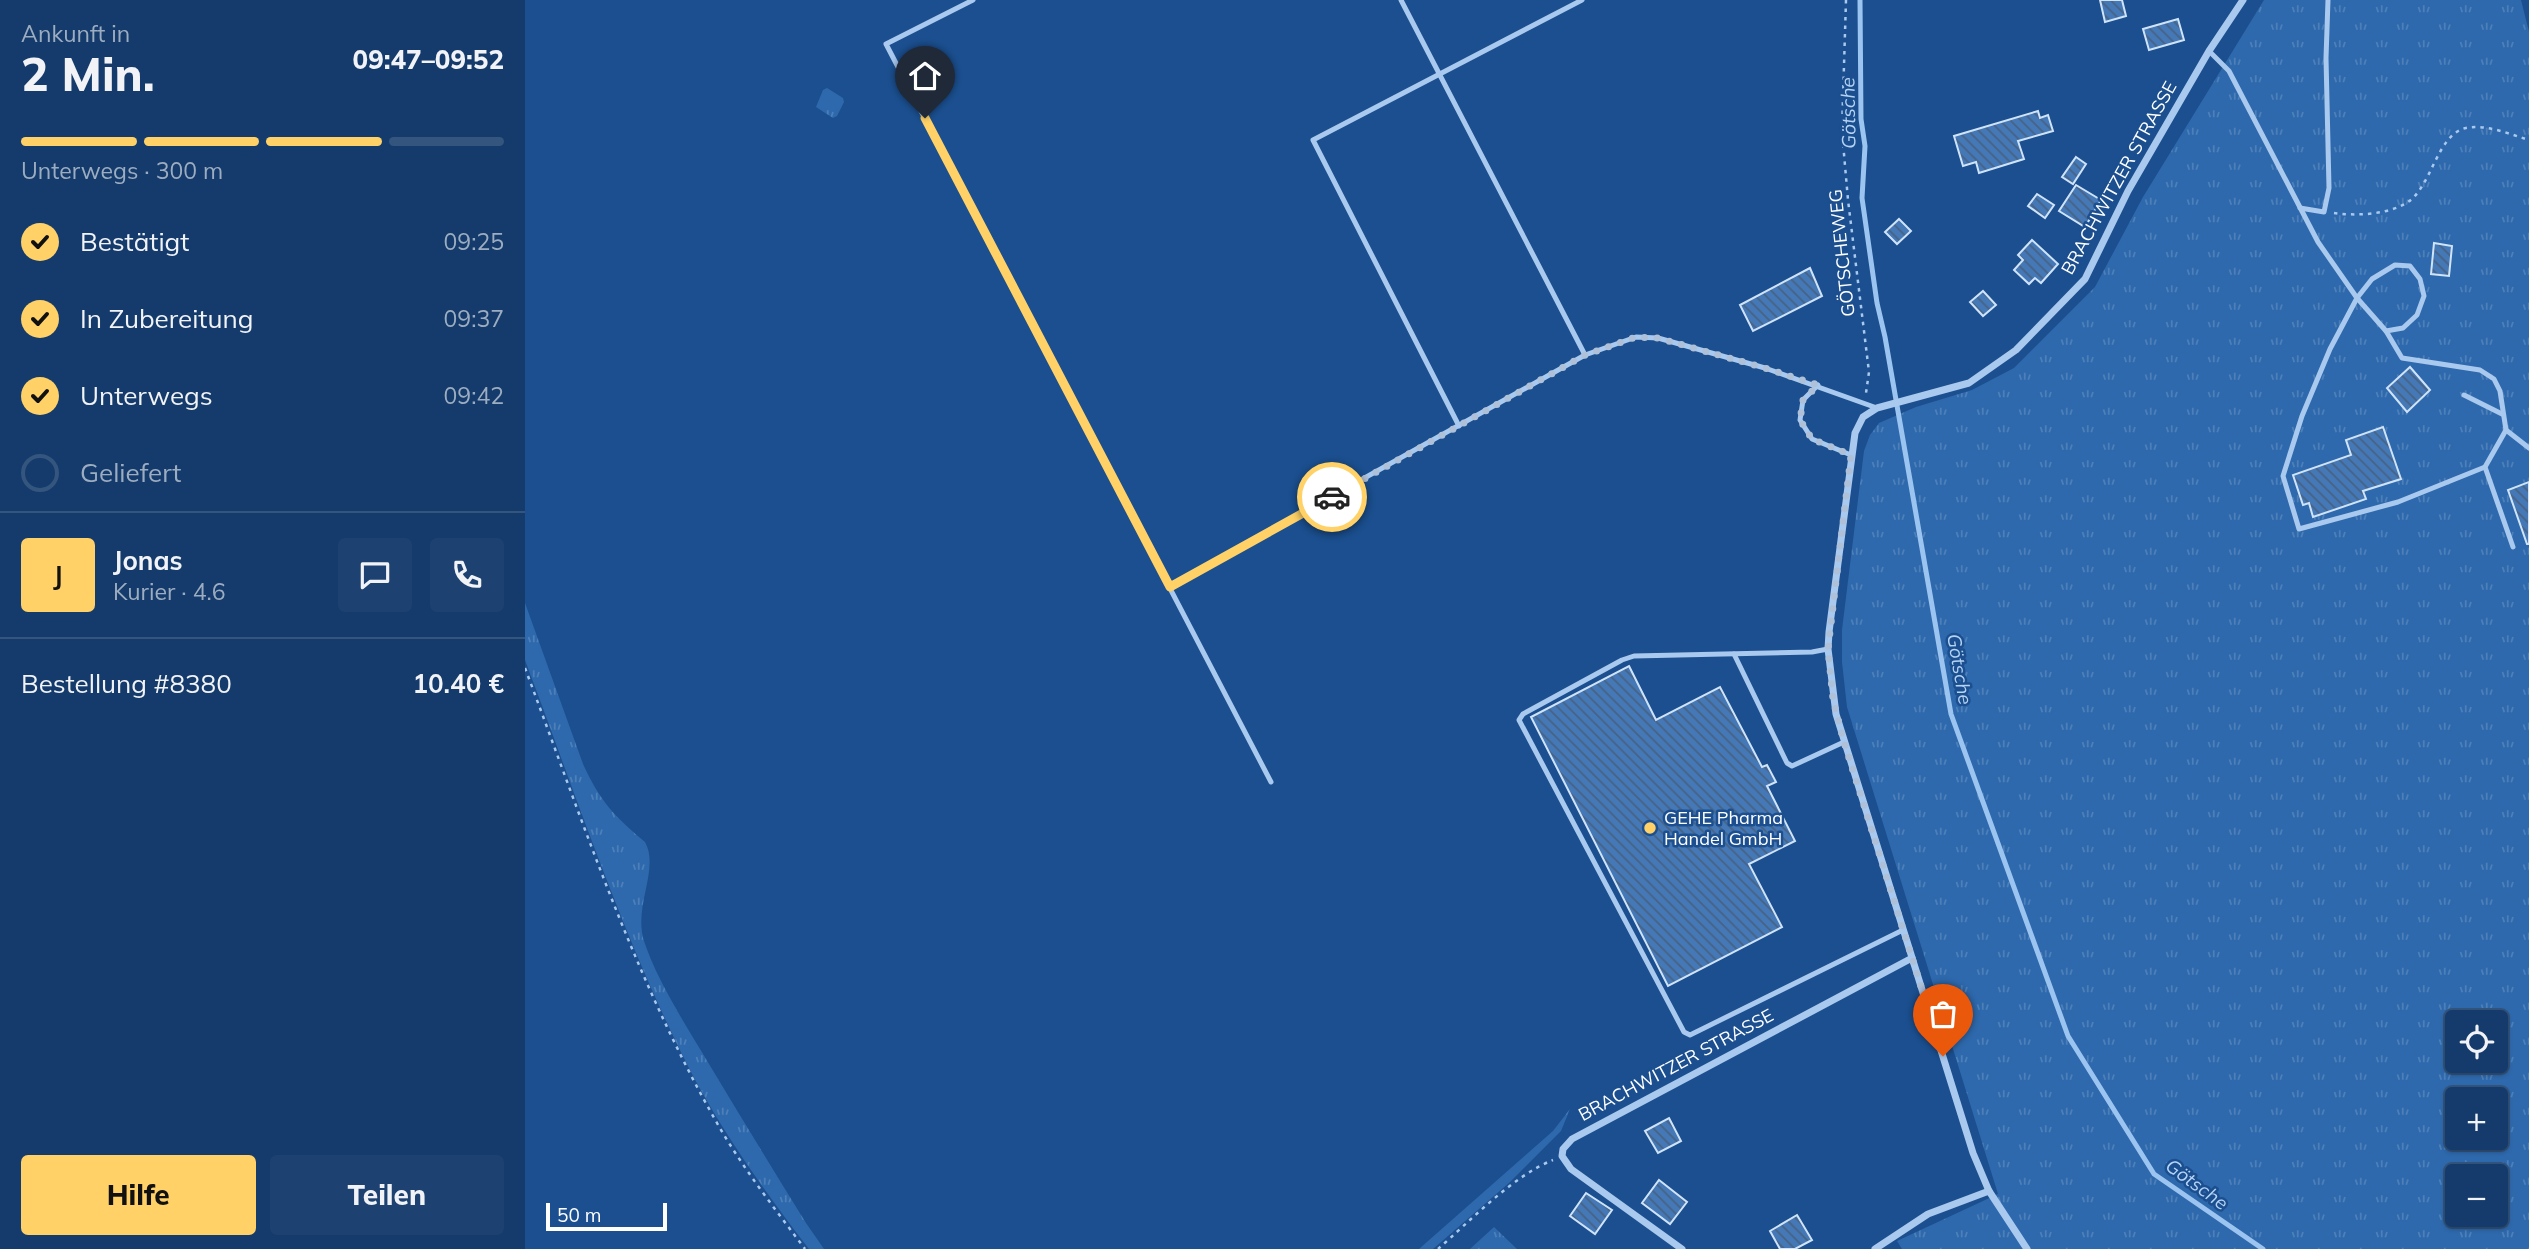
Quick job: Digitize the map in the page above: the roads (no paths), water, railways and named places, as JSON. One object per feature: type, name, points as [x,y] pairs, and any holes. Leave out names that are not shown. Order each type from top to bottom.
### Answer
[{"type":"street","name":"BRACHWITZER STRASSE","points":[[1877,408],[1969,383],[2016,350],[2085,279],[2129,191],[2209,51],[2243,0]]},
{"type":"street","points":[[1877,408],[1863,418],[1855,433],[1851,455],[1828,649],[1833,700],[1973,1153],[1989,1191],[2027,1249]]},
{"type":"street","name":"BRACHWITZER STRASSE","points":[[1682,1249],[1571,1169],[1562,1156],[1566,1144],[1912,958]]},
{"type":"street","points":[[1875,1249],[1928,1214],[1989,1191]]},
{"type":"lane","points":[[973,0],[886,44],[1271,782]]},
{"type":"lane","points":[[1401,0],[1585,355]]},
{"type":"lane","points":[[1459,426],[1313,140],[1582,0]]},
{"type":"lane","points":[[2300,208],[2323,212],[2329,188],[2326,58],[2328,0]]},
{"type":"lane","points":[[2209,51],[2229,71],[2318,242],[2357,298],[2386,331],[2402,358],[2480,370],[2494,379],[2500,391],[2506,430],[2529,448]]},
{"type":"lane","points":[[2386,331],[2403,328],[2417,315],[2424,296],[2420,279],[2410,266],[2395,265],[2372,279],[2357,298],[2330,349],[2302,416],[2283,476],[2299,529],[2398,502],[2485,467],[2506,430]]},
{"type":"lane","points":[[1170,587],[1585,355],[1636,337],[1658,338],[1765,368],[1877,408]]},
{"type":"lane","points":[[1818,385],[1803,400],[1800,420],[1812,439],[1851,455]]},
{"type":"lane","points":[[2464,395],[2502,414]]},
{"type":"lane","points":[[2485,467],[2513,547]]},
{"type":"lane","points":[[1828,649],[1812,652],[1634,656],[1523,714],[1519,720],[1684,1032],[1690,1035],[1903,930]]},
{"type":"lane","points":[[1734,654],[1787,763],[1793,766],[1844,742]]},
{"type":"waterway","name":"Götsche","points":[[1860,0],[1861,119],[1865,146],[1862,198],[1877,303],[1951,714],[2068,1036],[2154,1174],[2263,1249]]},
{"type":"place","name":"GEHE Pharma Handel GmbH","points":[[1650,828]]}]
